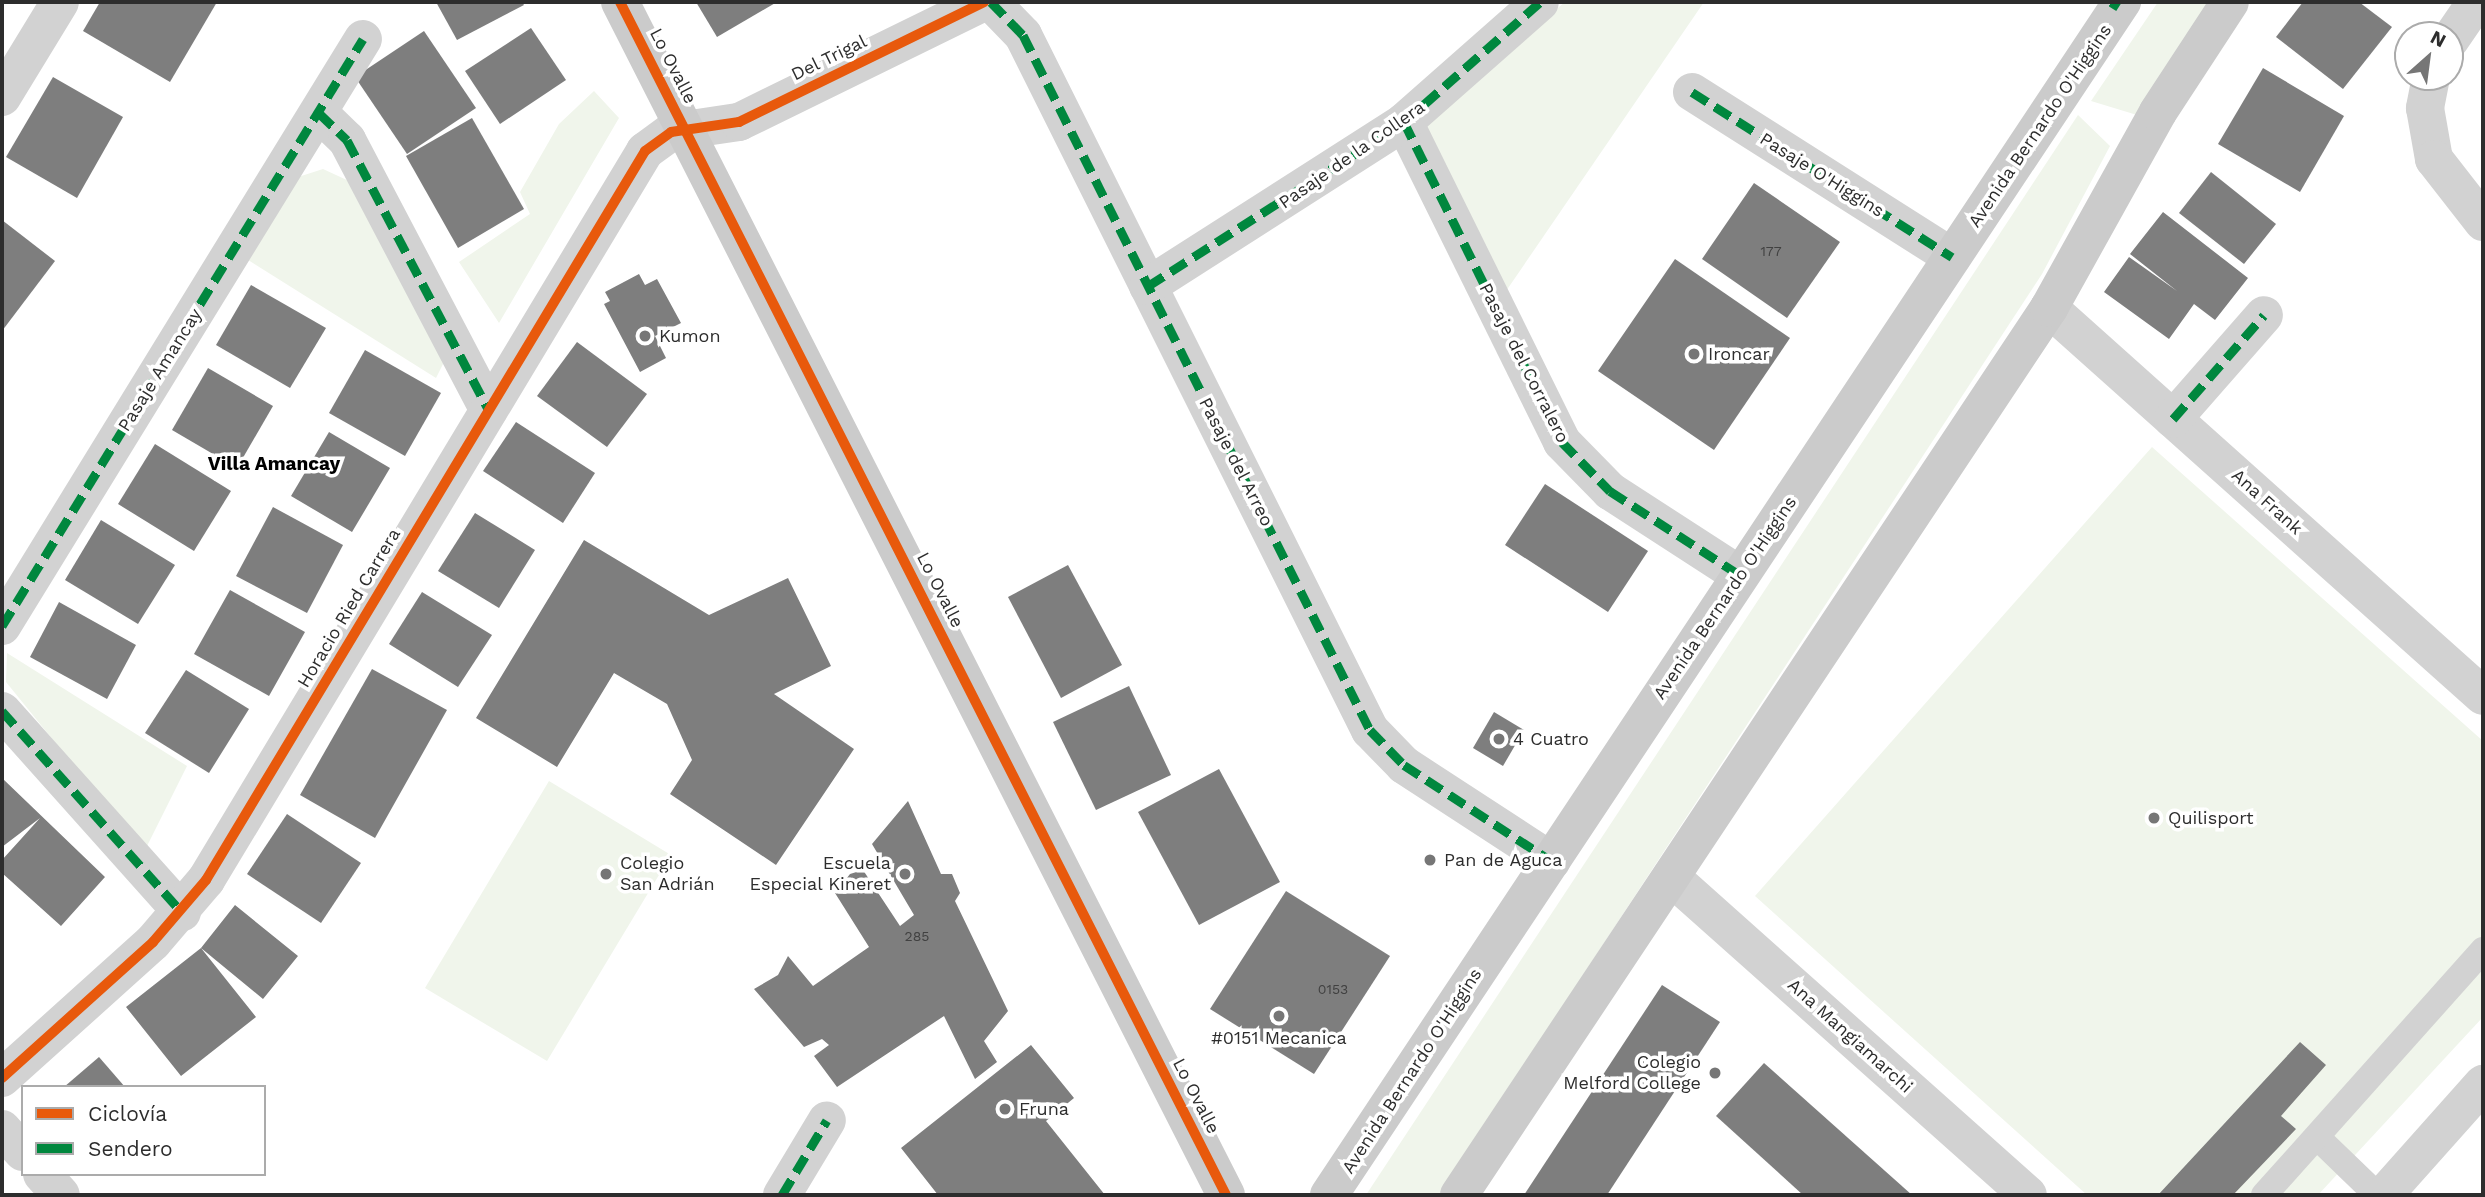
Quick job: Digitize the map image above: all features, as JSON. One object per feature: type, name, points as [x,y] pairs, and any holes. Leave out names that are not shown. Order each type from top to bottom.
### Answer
[{"type":"main road","name":"Lo Ovalle","points":[[620,2],[1226,1195]]},
{"type":"main road","points":[[1459,1195],[2049,308],[2158,112],[2230,2]]},
{"type":"main road","name":"Avenida Bernardo O'Higgins","points":[[1329,1195],[2118,3]]},
{"type":"street","points":[[2,97],[61,2]]},
{"type":"street","name":"Del Trigal","points":[[685,129],[739,122],[984,2]]},
{"type":"street","name":"Pasaje del Arreo","points":[[992,2],[1023,35],[1375,737],[1404,765],[1551,861]]},
{"type":"street","name":"Pasaje de la Collera","points":[[1148,286],[1404,122],[1540,2]]},
{"type":"street","points":[[2463,21],[2476,2]]},
{"type":"street","name":"Pasaje Amancay","points":[[2,626],[363,40]]},
{"type":"street","points":[[2430,91],[2427,134],[2446,183],[2483,222]]},
{"type":"street","name":"Pasaje O'Higgins","points":[[1692,92],[1952,257]]},
{"type":"street","points":[[319,113],[347,140],[489,410]]},
{"type":"street","name":"Pasaje del Corralero","points":[[1404,122],[1569,452],[1610,492],[1740,575]]},
{"type":"street","name":"Horacio Ried Carrera","points":[[2,1078],[182,912],[645,151],[685,129]]},
{"type":"street","name":"Ana Frank","points":[[2049,308],[2483,696]]},
{"type":"street","points":[[2173,419],[2264,315]]},
{"type":"street","points":[[2,711],[182,912]]},
{"type":"street","name":"Ana Mangiamarchi","points":[[1671,877],[2028,1195]]},
{"type":"street","points":[[2385,1195],[2483,1084]]},
{"type":"street","points":[[782,1195],[827,1120]]},
{"type":"street","points":[[2,1129],[21,1150]]},
{"type":"street","points":[[44,1176],[61,1195]]},
{"type":"lane","points":[[2264,1195],[2483,950]]},
{"type":"lane","points":[[2317,1137],[2377,1195]]},
{"type":"shaded area","points":[[1565,2],[1704,2],[1504,294],[1420,122]]},
{"type":"shaded area","points":[[2158,2],[2212,2],[2137,115],[2091,101]]},
{"type":"shaded area","points":[[594,91],[619,118],[499,323],[459,262],[530,214],[520,192],[559,124]]},
{"type":"shaded area","points":[[2078,115],[2110,146],[2042,274],[1439,1195],[1366,1195]]},
{"type":"shaded area","points":[[323,169],[349,181],[445,360],[436,378],[245,258],[292,179]]},
{"type":"shaded area","name":"Quilisport","points":[[2152,447],[2483,741],[2483,1017],[2318,1195],[2087,1195],[1755,896]]},
{"type":"shaded area","points":[[7,653],[187,766],[144,852],[6,682]]},
{"type":"shaded area","points":[[549,781],[671,855],[547,1061],[425,988]]},
{"type":"building","points":[[100,2],[217,2],[170,82],[83,31]]},
{"type":"building","points":[[436,2],[522,2],[524,5],[457,40]]},
{"type":"building","points":[[696,2],[777,2],[717,37]]},
{"type":"building","points":[[2303,2],[2359,2],[2392,27],[2343,89],[2276,37]]},
{"type":"building","points":[[531,28],[566,80],[500,124],[465,71]]},
{"type":"building","points":[[424,31],[476,108],[407,154],[355,77]]},
{"type":"building","points":[[2263,68],[2344,116],[2300,192],[2218,144]]},
{"type":"building","points":[[53,77],[123,117],[77,198],[6,157]]},
{"type":"building","points":[[472,118],[524,209],[458,248],[406,156]]},
{"type":"building","points":[[2211,172],[2276,224],[2244,264],[2179,213]]},
{"type":"building","points":[[1754,183],[1840,242],[1787,318],[1702,259]]},
{"type":"building","points":[[2163,212],[2248,278],[2215,320],[2194,304],[2169,339],[2104,292],[2129,257],[2177,291],[2130,254]]},
{"type":"building","points":[[2,220],[55,261],[2,331]]},
{"type":"building","name":"Ironcar","points":[[1675,259],[1790,338],[1714,450],[1598,371]]},
{"type":"building","points":[[639,274],[645,285],[657,279],[681,323],[655,336],[666,358],[640,372],[604,304],[610,301],[605,292]]},
{"type":"building","points":[[251,285],[326,328],[290,388],[216,345]]},
{"type":"building","points":[[577,342],[647,394],[607,447],[537,396]]},
{"type":"building","points":[[365,350],[441,393],[405,456],[329,413]]},
{"type":"building","points":[[208,368],[273,406],[237,468],[172,430]]},
{"type":"building","points":[[516,422],[595,473],[563,523],[483,471]]},
{"type":"building","points":[[329,432],[390,468],[352,532],[291,496]]},
{"type":"building","points":[[155,444],[231,491],[194,551],[118,504]]},
{"type":"building","points":[[1545,484],[1648,551],[1608,612],[1505,545]]},
{"type":"building","points":[[273,507],[343,545],[307,613],[236,576]]},
{"type":"building","points":[[475,513],[535,550],[499,608],[438,571]]},
{"type":"building","points":[[101,520],[175,565],[138,624],[65,580]]},
{"type":"building","points":[[584,540],[709,615],[788,578],[831,666],[774,694],[854,749],[776,865],[670,794],[692,760],[667,704],[614,673],[557,767],[476,718]]},
{"type":"building","points":[[1068,565],[1122,665],[1061,698],[1008,597]]},
{"type":"building","points":[[230,590],[305,632],[269,696],[194,654]]},
{"type":"building","points":[[422,592],[492,635],[458,687],[389,644]]},
{"type":"building","points":[[59,602],[136,645],[107,699],[30,657]]},
{"type":"building","points":[[372,669],[447,710],[375,838],[300,795]]},
{"type":"building","points":[[186,670],[249,709],[209,773],[145,733]]},
{"type":"building","points":[[1129,686],[1171,775],[1096,810],[1053,722]]},
{"type":"building","name":"4 Cuatro","points":[[1494,712],[1524,730],[1503,766],[1473,748]]},
{"type":"building","points":[[1219,769],[1280,882],[1199,925],[1138,812]]},
{"type":"building","points":[[2,778],[105,877],[61,926],[2,873],[2,860],[40,818],[2,847]]},
{"type":"building","points":[[908,801],[941,874],[952,874],[960,893],[955,901],[1008,1011],[984,1041],[997,1062],[975,1079],[944,1016],[837,1087],[814,1056],[829,1045],[822,1039],[804,1047],[754,989],[778,975],[788,956],[813,986],[869,947],[835,893],[850,874],[863,870],[900,926],[914,915],[872,844]]},
{"type":"building","points":[[287,814],[361,863],[321,923],[247,874]]},
{"type":"building","points":[[1286,891],[1390,956],[1314,1074],[1210,1009]]},
{"type":"building","points":[[235,905],[298,956],[263,999],[201,948]]},
{"type":"building","points":[[201,948],[256,1017],[181,1076],[126,1007]]},
{"type":"building","points":[[1662,985],[1720,1022],[1607,1195],[1524,1195]]},
{"type":"building","points":[[2300,1042],[2326,1065],[2281,1116],[2296,1129],[2233,1195],[2158,1195]]},
{"type":"building","name":"Fruna","points":[[1031,1045],[1074,1098],[1046,1121],[1105,1195],[938,1195],[901,1148]]},
{"type":"building","points":[[99,1057],[123,1085],[66,1085]]},
{"type":"building","points":[[1764,1063],[1912,1195],[1803,1195],[1716,1116]]},
{"type":"marked path","points":[[991,2],[1023,35],[1370,730],[1404,765],[1551,861]]},
{"type":"marked path","points":[[1148,286],[1404,122],[1540,2]]},
{"type":"marked path","points":[[2111,2],[2119,7]]},
{"type":"marked path","points":[[2,626],[363,39]]},
{"type":"marked path","points":[[1692,92],[1952,257]]},
{"type":"marked path","points":[[319,113],[347,140],[489,410]]},
{"type":"marked path","points":[[1404,122],[1562,442],[1610,491],[1740,575]]},
{"type":"marked path","points":[[2173,419],[2264,315]]},
{"type":"marked path","points":[[2,711],[182,912]]},
{"type":"marked path","points":[[782,1195],[827,1120]]},
{"type":"cycle path","points":[[620,2],[1226,1195]]},
{"type":"cycle path","points":[[2,1078],[153,942],[206,880],[645,151],[671,132],[739,122],[984,2]]},
{"type":"place","name":"Kumon","points":[[645,336]]},
{"type":"place","name":"Ironcar","points":[[1694,354]]},
{"type":"place","name":"4 Cuatro","points":[[1499,739]]},
{"type":"place","name":"Quilisport","points":[[2154,818]]},
{"type":"place","name":"Pan de Aguca","points":[[1430,860]]},
{"type":"place","name":"Colegio San Adrián","points":[[606,874]]},
{"type":"place","name":"Escuela Especial Kineret","points":[[905,874]]},
{"type":"place","name":"#0151 Mecanica","points":[[1279,1016]]},
{"type":"place","name":"Colegio Melford College","points":[[1715,1073]]},
{"type":"place","name":"Fruna","points":[[1005,1109]]},
{"type":"district","name":"Villa Amancay","points":[[274,464]]}]
